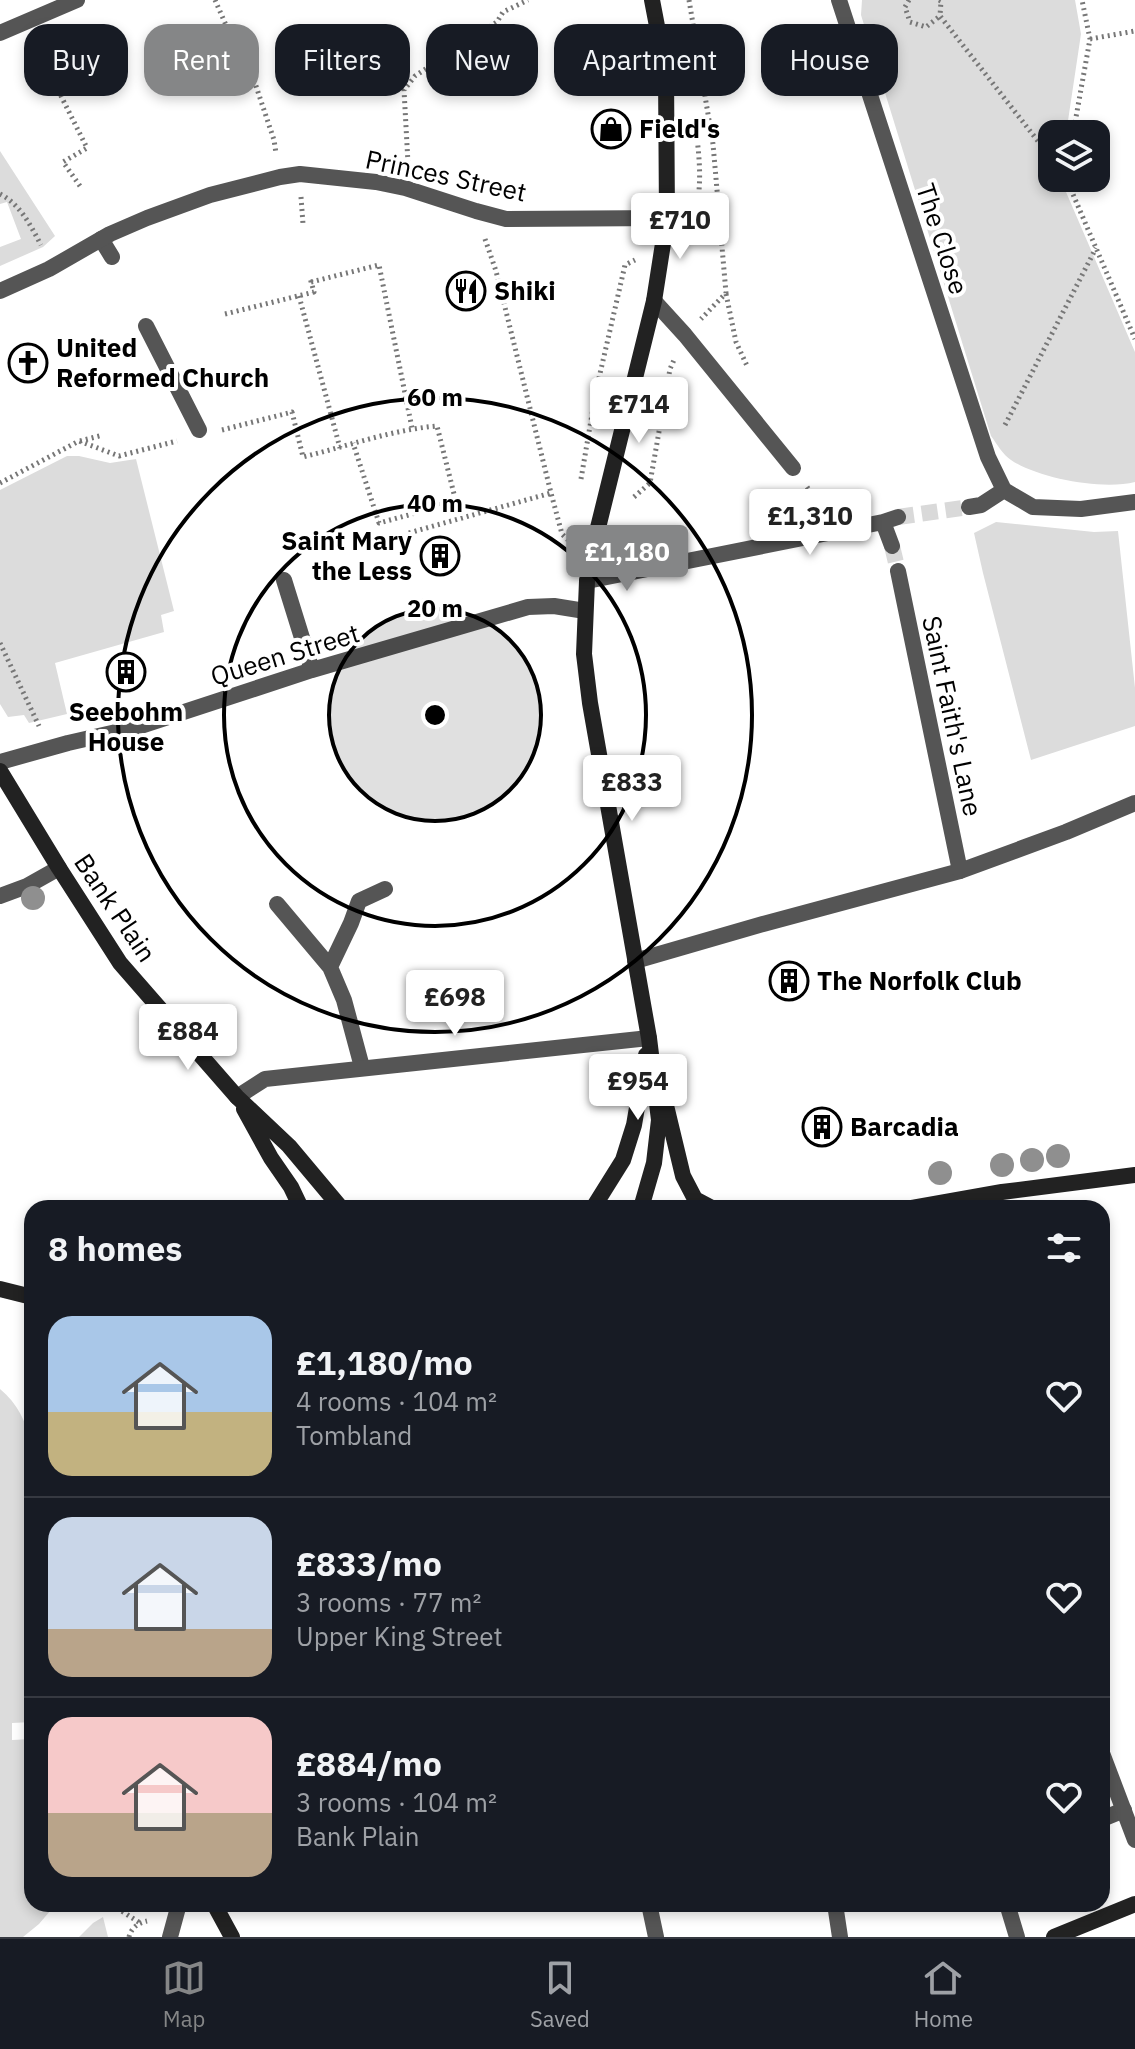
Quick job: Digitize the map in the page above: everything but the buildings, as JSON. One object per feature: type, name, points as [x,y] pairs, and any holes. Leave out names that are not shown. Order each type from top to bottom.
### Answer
[{"type":"street","points":[[0,33],[77,0]]},
{"type":"street","points":[[643,1200],[654,1163],[659,1120],[649,1038],[584,654],[587,581],[595,538],[654,301],[667,218],[666,73],[652,0]]},
{"type":"street","name":"The Close","points":[[839,0],[988,457],[1004,490]]},
{"type":"street","name":"Princes Street","points":[[0,291],[147,218],[210,195],[300,174],[405,188],[506,219],[667,218]]},
{"type":"street","points":[[101,239],[112,257]]},
{"type":"street","points":[[654,301],[793,468]]},
{"type":"street","points":[[146,326],[195,434]]},
{"type":"street","points":[[969,507],[981,505],[1004,490],[1033,507],[1081,509],[1135,502]]},
{"type":"street","points":[[587,581],[890,520],[892,546]]},
{"type":"street","name":"Saint Faith's Lane","points":[[898,571],[960,871]]},
{"type":"street","points":[[284,580],[312,670]]},
{"type":"street","name":"Queen Street","points":[[0,762],[138,727],[312,670],[528,607],[554,606],[585,611]]},
{"type":"street","name":"Bank Plain","points":[[0,771],[120,963],[237,1097],[289,1146],[334,1200]]},
{"type":"street","points":[[635,961],[960,871],[1135,803]]},
{"type":"street","points":[[0,896],[27,886],[59,868]]},
{"type":"street","points":[[330,967],[359,901],[385,889]]},
{"type":"street","points":[[277,904],[330,967],[344,1000],[362,1067]]},
{"type":"street","points":[[237,1097],[265,1079],[649,1038]]},
{"type":"street","points":[[598,1200],[623,1160],[634,1125],[649,1038]]},
{"type":"street","points":[[649,1038],[683,1176],[697,1200]]},
{"type":"street","name":"Bank Plain","points":[[237,1097],[297,1200]]},
{"type":"street","points":[[957,1200],[1135,1175]]},
{"type":"street","points":[[0,1289],[24,1295]]},
{"type":"street","points":[[1110,1774],[1135,1840]]},
{"type":"street","points":[[1110,1816],[1124,1810]]},
{"type":"street","points":[[1054,1937],[1135,1904]]},
{"type":"street","points":[[170,1937],[177,1912]]},
{"type":"street","points":[[218,1912],[232,1937]]},
{"type":"street","points":[[651,1912],[656,1937]]},
{"type":"street","points":[[836,1912],[840,1937]]},
{"type":"street","points":[[1009,1912],[1017,1937]]},
{"type":"path","points":[[215,0],[236,48],[247,59],[274,140],[280,177]]},
{"type":"path","points":[[405,188],[409,174],[404,90],[415,76],[497,22],[503,12],[528,0]]},
{"type":"path","points":[[631,499],[650,483],[670,369],[685,335],[726,293],[713,144],[689,0]]},
{"type":"path","points":[[909,0],[905,7],[910,22],[926,27],[940,16]]},
{"type":"path","points":[[939,0],[940,16],[1038,141]]},
{"type":"path","points":[[1076,120],[1090,39],[1082,0]]},
{"type":"path","points":[[1090,39],[1135,31]]},
{"type":"path","points":[[61,96],[87,148],[63,162],[80,186]]},
{"type":"path","points":[[1072,192],[1135,339]]},
{"type":"path","points":[[0,194],[5,195],[25,216],[43,247],[49,269]]},
{"type":"path","points":[[476,211],[496,271],[562,534],[576,549]]},
{"type":"path","points":[[581,483],[596,391],[625,265],[639,258],[645,217]]},
{"type":"path","points":[[988,457],[1096,248]]},
{"type":"path","points":[[225,314],[314,292],[311,280],[379,265],[412,428]]},
{"type":"path","points":[[299,296],[340,448]]},
{"type":"path","points":[[220,431],[292,412],[303,457],[340,448],[353,443],[412,428],[437,426],[456,502],[379,523],[353,443]]},
{"type":"path","points":[[79,441],[119,456],[195,434]]},
{"type":"path","points":[[0,483],[79,441],[103,435]]},
{"type":"path","points":[[793,468],[813,496],[827,533]]},
{"type":"path","points":[[405,542],[405,534],[551,493]]},
{"type":"path","points":[[0,643],[40,727]]},
{"type":"path","points":[[123,1912],[140,1923],[129,1937]]},
{"type":"shaded area","points":[[862,0],[1075,0],[1081,34],[1068,120],[1038,120],[1038,192],[1066,192],[1135,352],[1135,482],[1089,484],[1038,473],[1008,458],[991,436],[886,96],[898,96],[898,24],[864,24]]},
{"type":"shaded area","points":[[0,151],[55,236],[43,247],[0,266],[0,247],[21,239],[7,202],[0,204]]},
{"type":"shaded area","points":[[67,456],[110,463],[136,459],[174,611],[161,615],[164,632],[55,663],[67,714],[29,723],[24,715],[8,717],[0,704],[0,490]]},
{"type":"shaded area","points":[[996,522],[1094,532],[1118,531],[1135,688],[1135,726],[1031,760],[974,533]]},
{"type":"shaded area","points":[[0,1389],[12,1401],[24,1423],[24,1722],[12,1723],[12,1740],[24,1739],[24,1912],[49,1912],[23,1937],[0,1937]]},
{"type":"shaded area","points":[[103,1917],[108,1937],[79,1937],[93,1923]]},
{"type":"tunnel","points":[[898,517],[969,507]]},
{"type":"tunnel","points":[[892,546],[898,571]]},
{"type":"place","name":"Field's","points":[[611,129]]},
{"type":"place","name":"Shiki","points":[[466,291]]},
{"type":"place","name":"United Reformed Church","points":[[28,363]]},
{"type":"place","name":"Saint Mary the Less","points":[[440,556]]},
{"type":"place","name":"Seebohm House","points":[[126,672]]},
{"type":"place","name":"The Norfolk Club","points":[[789,981]]},
{"type":"place","name":"Barcadia","points":[[822,1127]]}]
